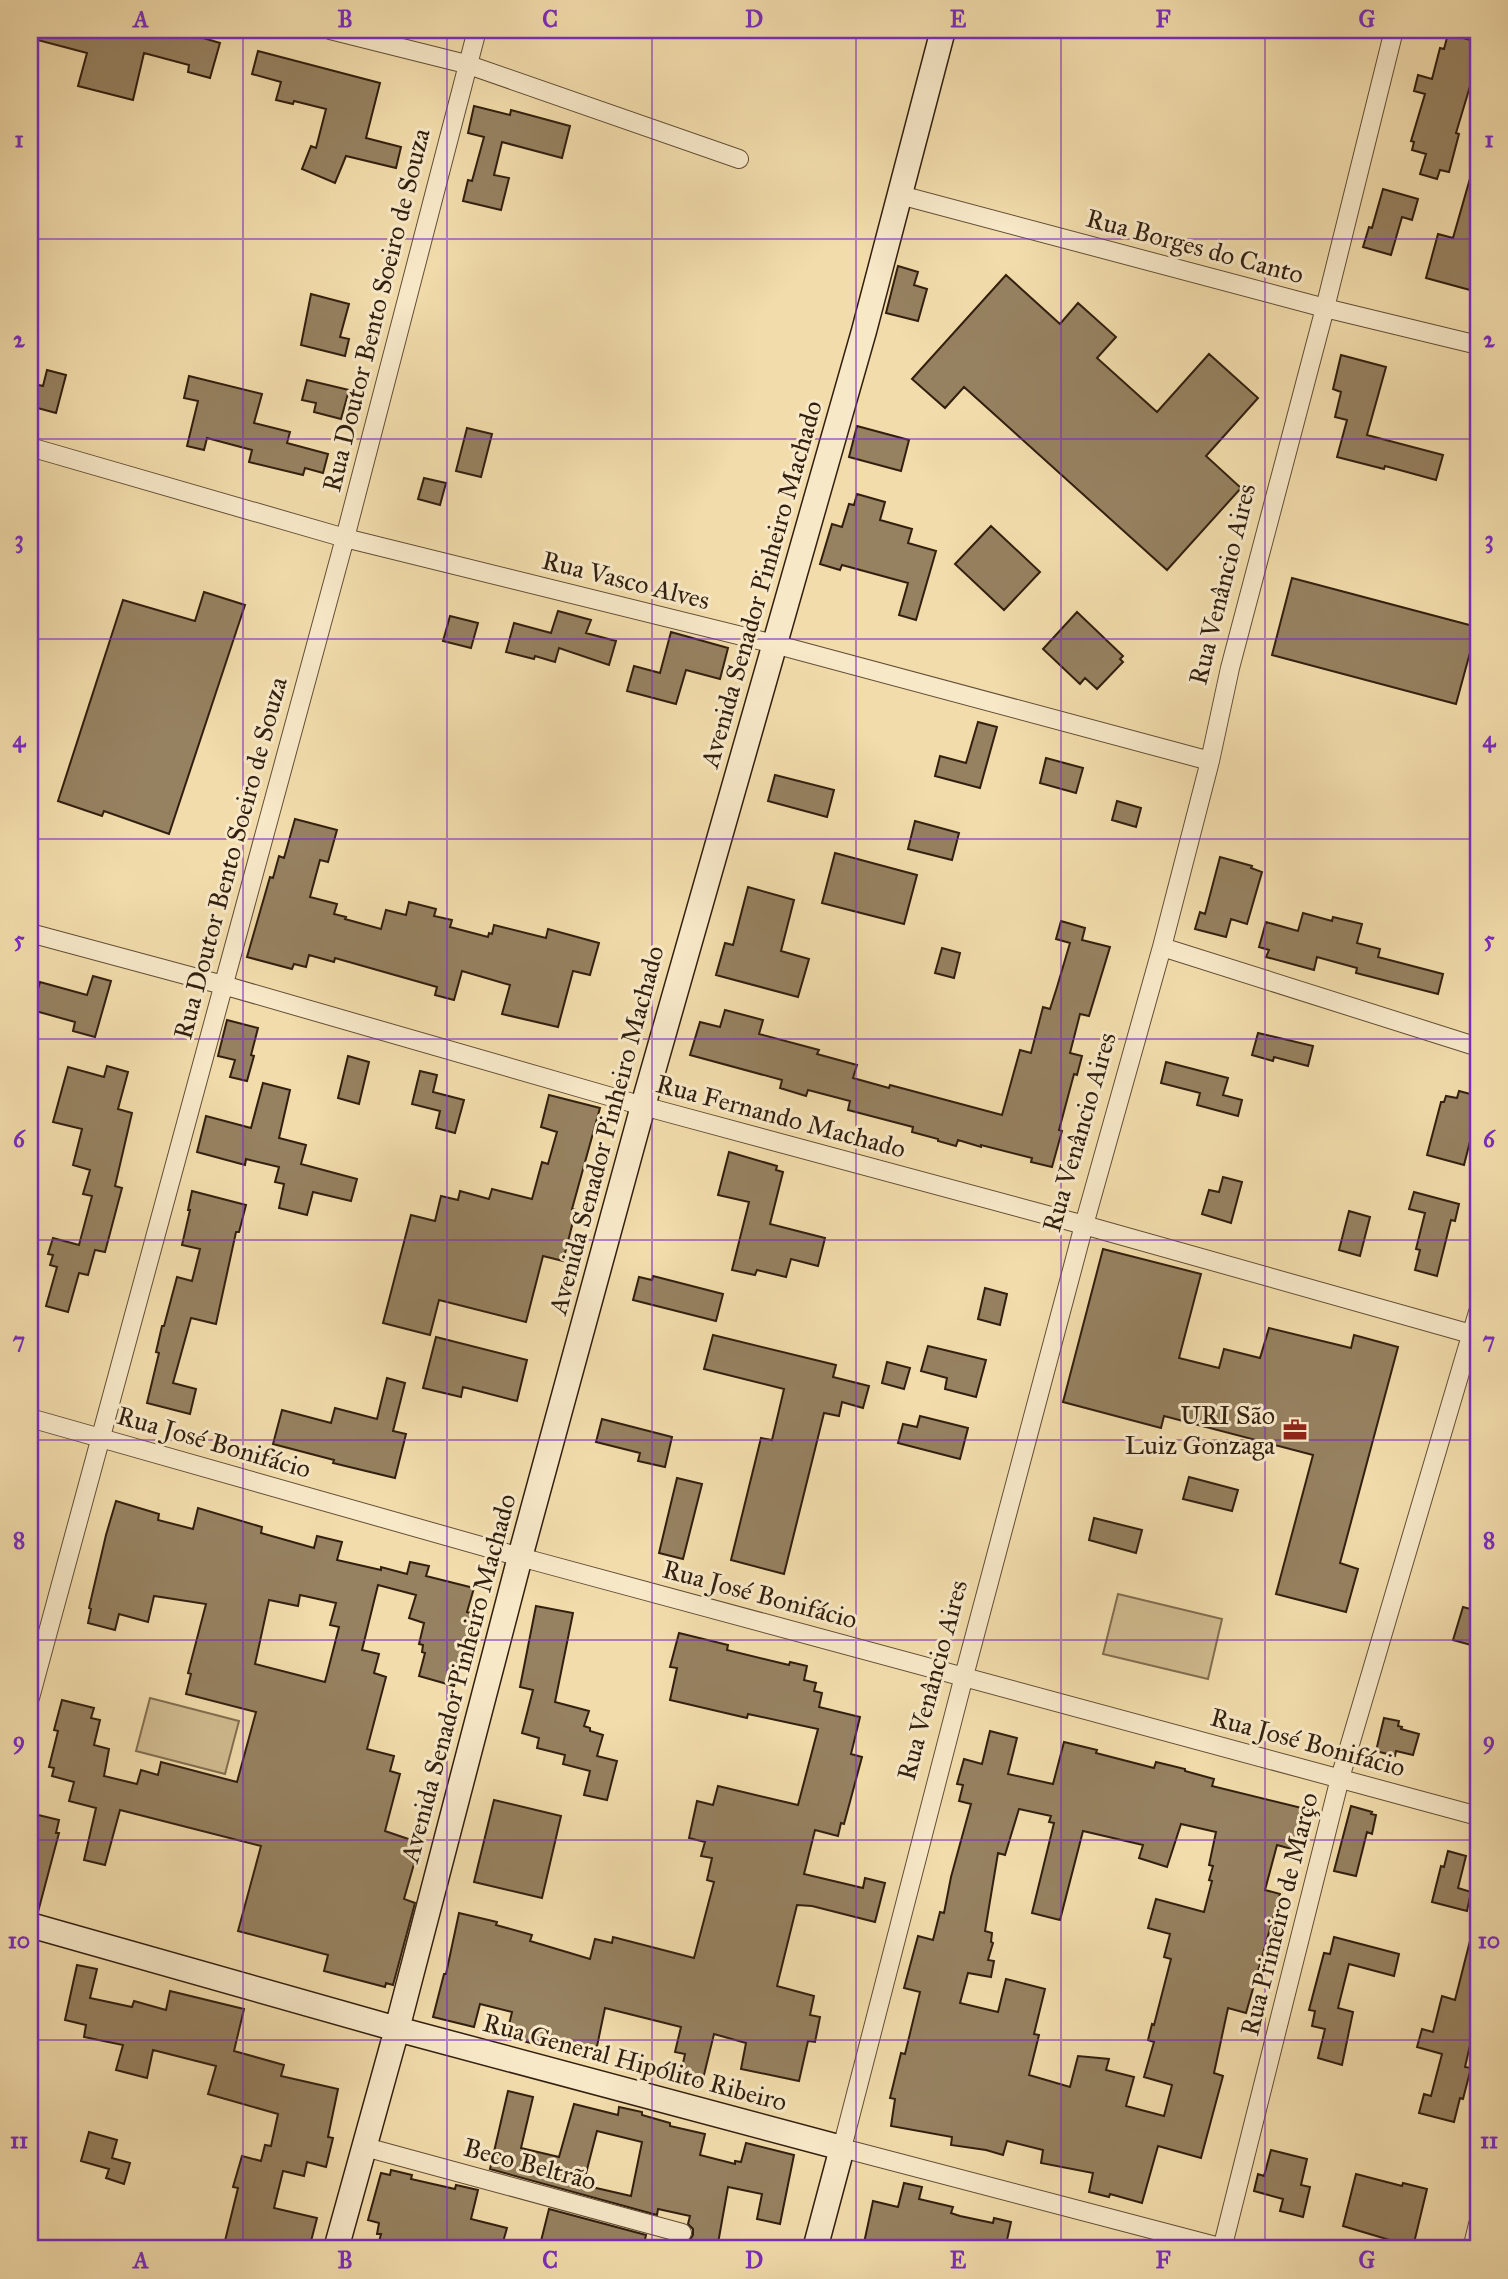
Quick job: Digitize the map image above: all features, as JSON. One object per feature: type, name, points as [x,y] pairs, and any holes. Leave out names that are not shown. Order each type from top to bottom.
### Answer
[{"type":"main road","name":"Avenida Senador Pinheiro Machado","points":[[336,2249],[643,1106],[867,321],[943,30]]},
{"type":"main road","name":"Rua General Hipólito Ribeiro","points":[[30,1926],[397,2029],[842,2148]]},
{"type":"main road","name":"Rua Venâncio Aires","points":[[815,2249],[842,2148]]},
{"type":"street","points":[[330,30],[466,64],[739,159]]},
{"type":"street","name":"Rua Doutor Bento Soeiro de Souza","points":[[30,1698],[345,538],[477,30]]},
{"type":"street","name":"Rua Venâncio Aires","points":[[842,2148],[964,1675],[1084,1225],[1162,947],[1210,761],[1230,668],[1325,308],[1394,30]]},
{"type":"street","name":"Rua Borges do Canto","points":[[900,195],[1325,308],[1478,345]]},
{"type":"street","name":"Rua Vasco Alves","points":[[30,447],[345,538],[774,644],[1210,761]]},
{"type":"street","name":"Rua Fernando Machado","points":[[30,933],[1475,1336]]},
{"type":"street","points":[[1162,947],[1478,1047]]},
{"type":"street","name":"Rua Primeiro de Março","points":[[1224,2249],[1340,1779],[1475,1336],[1478,1312]]},
{"type":"street","name":"Rua José Bonifácio","points":[[30,1418],[520,1557],[1478,1816]]},
{"type":"street","name":"Beco Beltrão","points":[[365,2147],[682,2232]]},
{"type":"street","name":"Rua General Hipólito Ribeiro","points":[[842,2148],[1224,2249]]},
{"type":"street","points":[[1472,2249],[1478,2224]]},
{"type":"shaded area","points":[[1118,1594],[1222,1619],[1208,1679],[1103,1654]]},
{"type":"shaded area","points":[[150,1698],[239,1721],[225,1774],[136,1751]]},
{"type":"building","points":[[30,30],[113,30],[141,37],[143,30],[176,30],[220,43],[210,78],[188,72],[189,65],[144,53],[133,100],[78,86],[87,53],[30,38]]},
{"type":"building","points":[[1448,34],[1478,42],[1478,85],[1471,83],[1456,133],[1459,134],[1449,172],[1440,170],[1437,179],[1420,174],[1426,154],[1412,150],[1414,142],[1411,141],[1425,94],[1414,91],[1418,75],[1432,79],[1440,48],[1444,49]]},
{"type":"building","points":[[258,51],[380,83],[366,138],[401,147],[396,168],[346,156],[335,183],[302,169],[311,146],[316,148],[326,109],[294,101],[293,104],[276,100],[281,82],[252,74]]},
{"type":"building","points":[[474,106],[510,115],[511,110],[570,126],[562,158],[502,142],[494,175],[509,178],[501,210],[463,201],[468,180],[472,181],[484,137],[468,133]]},
{"type":"building","points":[[1473,168],[1478,169],[1478,210],[1472,233],[1478,235],[1478,286],[1472,284],[1470,290],[1426,278],[1438,234],[1453,238]]},
{"type":"building","points":[[1383,189],[1418,199],[1412,220],[1402,217],[1391,255],[1363,247],[1369,227],[1372,228]]},
{"type":"building","points":[[898,266],[918,272],[914,285],[927,289],[918,321],[886,313]]},
{"type":"building","points":[[1006,275],[1060,324],[1078,303],[1116,337],[1097,358],[1157,412],[1209,354],[1258,398],[1206,456],[1241,488],[1167,570],[964,387],[945,408],[912,379]]},
{"type":"building","points":[[311,294],[349,304],[340,337],[349,339],[345,356],[301,345]]},
{"type":"building","points":[[1341,355],[1386,367],[1367,435],[1443,455],[1436,480],[1337,457],[1347,420],[1335,417],[1341,392],[1333,389]]},
{"type":"building","points":[[47,370],[66,375],[56,413],[30,406],[30,383],[43,386]]},
{"type":"building","points":[[189,376],[262,394],[254,423],[290,432],[287,443],[328,454],[323,473],[305,468],[303,475],[249,462],[252,450],[207,438],[204,450],[187,446],[198,401],[184,398]]},
{"type":"building","points":[[307,380],[349,390],[341,419],[314,412],[316,403],[302,400]]},
{"type":"building","points":[[857,426],[909,440],[901,471],[849,457]]},
{"type":"building","points":[[467,428],[492,434],[481,477],[456,471]]},
{"type":"building","points":[[424,478],[446,483],[440,505],[418,499]]},
{"type":"building","points":[[857,494],[885,502],[880,520],[912,529],[908,543],[936,551],[916,620],[899,615],[908,583],[842,565],[840,570],[820,564],[832,524],[842,527],[849,504],[854,505]]},
{"type":"building","points":[[991,526],[1040,572],[1004,610],[955,564]]},
{"type":"building","points":[[1292,578],[1477,627],[1456,704],[1272,655]]},
{"type":"building","points":[[204,592],[245,605],[169,834],[104,811],[102,816],[58,801],[123,600],[195,621]]},
{"type":"building","points":[[558,611],[591,620],[586,633],[616,641],[609,665],[559,648],[555,662],[506,652],[514,623],[551,633]]},
{"type":"building","points":[[1077,612],[1123,656],[1120,659],[1123,662],[1097,689],[1085,678],[1080,684],[1043,649]]},
{"type":"building","points":[[450,616],[478,623],[471,648],[443,641]]},
{"type":"building","points":[[671,632],[728,648],[720,679],[686,670],[676,704],[627,691],[634,666],[660,673]]},
{"type":"building","points":[[978,722],[997,727],[980,788],[935,776],[940,756],[966,763]]},
{"type":"building","points":[[1046,758],[1083,768],[1076,793],[1040,783]]},
{"type":"building","points":[[775,775],[834,790],[827,817],[768,801]]},
{"type":"building","points":[[1117,801],[1141,808],[1136,827],[1112,820]]},
{"type":"building","points":[[295,819],[337,830],[328,862],[320,860],[310,897],[337,904],[334,914],[346,917],[345,919],[381,929],[386,910],[406,915],[409,902],[436,909],[434,916],[452,920],[450,927],[488,937],[489,933],[492,934],[494,925],[546,938],[548,929],[599,943],[590,975],[573,971],[558,1027],[502,1014],[510,985],[462,971],[454,1000],[435,995],[437,987],[335,958],[334,962],[309,955],[306,967],[294,964],[292,969],[247,957],[270,877],[273,878],[279,856],[284,858]]},
{"type":"building","points":[[915,821],[959,833],[952,860],[908,849]]},
{"type":"building","points":[[835,853],[917,875],[904,924],[822,903]]},
{"type":"building","points":[[1220,857],[1252,866],[1251,868],[1262,872],[1247,924],[1231,919],[1226,937],[1195,929],[1200,912],[1205,914]]},
{"type":"building","points":[[748,887],[794,900],[781,951],[809,959],[798,997],[716,975],[725,943],[733,945]]},
{"type":"building","points":[[1303,913],[1332,921],[1333,917],[1362,924],[1357,943],[1380,949],[1378,957],[1443,974],[1438,994],[1356,973],[1357,968],[1317,957],[1314,970],[1266,957],[1269,950],[1259,947],[1266,922],[1298,931]]},
{"type":"building","points":[[1061,921],[1085,928],[1082,940],[1110,947],[1089,1016],[1080,1014],[1070,1053],[1082,1056],[1077,1075],[1074,1074],[1052,1167],[1031,1162],[1032,1158],[981,1145],[958,1140],[956,1146],[938,1141],[912,1132],[913,1127],[848,1110],[850,1101],[808,1090],[806,1096],[780,1088],[782,1080],[690,1055],[700,1022],[720,1027],[725,1010],[763,1020],[759,1034],[819,1050],[817,1054],[857,1065],[853,1078],[889,1088],[890,1085],[1002,1115],[1020,1050],[1031,1053],[1043,1007],[1050,1009],[1057,987],[1070,943],[1056,939]]},
{"type":"building","points":[[942,948],[960,953],[954,978],[935,973]]},
{"type":"building","points":[[93,976],[111,981],[95,1037],[73,1031],[75,1022],[32,1010],[40,982],[87,995]]},
{"type":"building","points":[[227,1020],[258,1028],[247,1081],[230,1077],[235,1060],[218,1056]]},
{"type":"building","points":[[1258,1033],[1313,1046],[1308,1066],[1274,1057],[1273,1061],[1252,1055]]},
{"type":"building","points":[[348,1056],[369,1062],[359,1104],[338,1098]]},
{"type":"building","points":[[1166,1062],[1228,1078],[1223,1095],[1242,1100],[1238,1116],[1197,1105],[1200,1093],[1161,1083]]},
{"type":"building","points":[[107,1066],[128,1072],[118,1109],[132,1113],[115,1186],[122,1188],[105,1252],[95,1250],[88,1275],[79,1273],[68,1312],[46,1306],[57,1267],[50,1265],[53,1255],[48,1254],[53,1238],[79,1245],[92,1196],[83,1194],[90,1170],[73,1165],[82,1129],[53,1122],[68,1067],[104,1077]]},
{"type":"building","points":[[420,1071],[437,1075],[433,1092],[464,1100],[455,1133],[436,1128],[440,1111],[412,1104]]},
{"type":"building","points":[[263,1083],[290,1090],[279,1138],[306,1145],[301,1164],[357,1179],[351,1201],[313,1192],[307,1215],[279,1208],[284,1184],[275,1182],[279,1167],[246,1159],[245,1165],[197,1152],[206,1116],[251,1128]]},
{"type":"building","points":[[1459,1091],[1478,1096],[1478,1110],[1464,1165],[1427,1155],[1441,1102],[1444,1102],[1446,1096],[1457,1098]]},
{"type":"building","points":[[549,1095],[600,1108],[572,1209],[576,1210],[563,1261],[543,1256],[526,1322],[439,1300],[430,1335],[383,1323],[411,1215],[435,1221],[441,1196],[458,1200],[460,1191],[489,1199],[492,1189],[532,1199],[542,1162],[548,1164],[557,1132],[541,1127]]},
{"type":"building","points":[[729,1152],[777,1166],[776,1170],[783,1172],[770,1224],[825,1238],[818,1266],[791,1259],[786,1277],[757,1270],[755,1275],[732,1270],[749,1202],[718,1195]]},
{"type":"building","points":[[1223,1177],[1242,1182],[1231,1223],[1202,1214],[1209,1190],[1219,1192]]},
{"type":"building","points":[[192,1191],[246,1205],[239,1232],[236,1232],[216,1324],[191,1318],[173,1383],[196,1389],[190,1414],[147,1403],[159,1353],[156,1352],[162,1326],[177,1277],[192,1281],[200,1249],[182,1245]]},
{"type":"building","points":[[1414,1192],[1459,1204],[1455,1221],[1451,1220],[1437,1276],[1415,1270],[1420,1250],[1416,1249],[1425,1213],[1409,1209]]},
{"type":"building","points":[[1349,1211],[1370,1217],[1360,1256],[1339,1250]]},
{"type":"building","name":"URI São Luiz Gonzaga","points":[[1103,1249],[1201,1274],[1179,1358],[1219,1368],[1224,1349],[1260,1358],[1269,1328],[1351,1348],[1354,1335],[1398,1347],[1340,1563],[1358,1569],[1346,1612],[1276,1594],[1313,1455],[1164,1416],[1161,1428],[1063,1402]]},
{"type":"building","points":[[653,1276],[723,1294],[716,1321],[633,1300],[639,1277],[652,1280]]},
{"type":"building","points":[[985,1288],[1007,1294],[1000,1325],[978,1319]]},
{"type":"building","points":[[713,1335],[836,1365],[833,1377],[869,1386],[863,1408],[842,1402],[839,1416],[824,1413],[784,1574],[731,1560],[761,1438],[772,1440],[784,1389],[704,1369]]},
{"type":"building","points":[[436,1337],[527,1360],[517,1401],[463,1387],[461,1397],[423,1388]]},
{"type":"building","points":[[928,1346],[986,1360],[976,1397],[945,1389],[947,1378],[921,1371]]},
{"type":"building","points":[[887,1362],[910,1368],[904,1389],[882,1383]]},
{"type":"building","points":[[387,1378],[405,1383],[393,1431],[406,1434],[395,1478],[333,1463],[334,1460],[273,1444],[282,1410],[331,1423],[335,1408],[377,1419]]},
{"type":"building","points":[[920,1416],[968,1428],[960,1459],[898,1443],[903,1424],[917,1427]]},
{"type":"building","points":[[602,1419],[672,1437],[665,1467],[638,1461],[640,1453],[596,1442]]},
{"type":"building","name":"URI São Luiz Gonzaga","points":[[1189,1477],[1238,1490],[1232,1511],[1183,1499]]},
{"type":"building","points":[[677,1478],[702,1484],[683,1559],[659,1553]]},
{"type":"building","points":[[116,1501],[159,1514],[158,1520],[193,1529],[198,1508],[262,1527],[261,1533],[314,1548],[317,1536],[342,1542],[337,1560],[407,1574],[410,1562],[429,1566],[426,1576],[474,1588],[467,1612],[474,1614],[454,1686],[419,1676],[425,1653],[422,1652],[423,1645],[419,1644],[424,1623],[409,1618],[416,1595],[378,1585],[362,1650],[379,1654],[374,1673],[386,1677],[367,1749],[394,1756],[390,1771],[400,1774],[385,1831],[420,1843],[404,1899],[415,1903],[393,1985],[386,1983],[385,1987],[324,1971],[328,1955],[238,1931],[261,1846],[120,1810],[105,1865],[84,1860],[96,1808],[69,1801],[74,1782],[52,1776],[54,1768],[49,1767],[58,1731],[54,1730],[62,1700],[94,1708],[91,1718],[100,1720],[94,1745],[109,1749],[104,1776],[137,1784],[141,1770],[158,1775],[161,1762],[237,1782],[256,1712],[186,1694],[191,1674],[188,1673],[206,1604],[154,1596],[148,1622],[119,1614],[115,1630],[88,1623],[106,1535]],"holes":[[[300,1595],[336,1603],[330,1625],[339,1627],[325,1682],[255,1664],[269,1600],[298,1606]]]},
{"type":"building","name":"URI São Luiz Gonzaga","points":[[1094,1518],[1142,1530],[1136,1553],[1089,1540]]},
{"type":"building","points":[[536,1606],[573,1613],[555,1702],[589,1711],[584,1726],[603,1735],[597,1756],[617,1761],[607,1800],[584,1795],[590,1771],[563,1764],[565,1755],[537,1748],[539,1738],[522,1733],[533,1690],[520,1687]]},
{"type":"building","points":[[1463,1607],[1478,1611],[1478,1647],[1453,1640]]},
{"type":"building","points":[[679,1633],[728,1645],[727,1650],[789,1665],[790,1662],[807,1666],[804,1680],[816,1683],[814,1691],[822,1693],[819,1707],[860,1717],[851,1754],[862,1757],[844,1824],[841,1823],[838,1836],[815,1830],[804,1874],[863,1888],[865,1878],[885,1883],[875,1922],[812,1906],[797,1905],[777,1986],[814,1996],[810,2015],[820,2017],[815,2042],[808,2041],[799,2081],[741,2069],[746,2043],[714,2034],[702,2083],[680,2077],[685,2054],[675,2052],[681,2027],[605,2008],[596,2051],[558,2043],[556,2049],[506,2037],[512,2012],[480,2004],[474,2027],[433,2017],[446,1974],[459,1913],[497,1922],[496,1925],[532,1935],[530,1941],[590,1959],[595,1939],[612,1943],[613,1937],[694,1958],[714,1882],[707,1880],[712,1858],[701,1856],[705,1842],[689,1838],[697,1801],[713,1805],[718,1786],[798,1805],[818,1729],[748,1714],[747,1718],[670,1700],[677,1668],[670,1667]]},
{"type":"building","points":[[1384,1718],[1399,1721],[1398,1726],[1402,1727],[1401,1729],[1419,1734],[1413,1755],[1396,1751],[1395,1756],[1376,1751]]},
{"type":"building","points":[[990,1731],[1017,1738],[1008,1774],[1053,1784],[1064,1742],[1154,1768],[1156,1762],[1185,1769],[1214,1779],[1212,1786],[1314,1811],[1303,1852],[1277,1845],[1265,1890],[1280,1894],[1246,2013],[1228,2008],[1214,2073],[1223,2076],[1201,2158],[1158,2146],[1142,2203],[1110,2194],[1109,2197],[1089,2192],[1093,2173],[1041,2163],[1043,2150],[1007,2141],[1003,2155],[951,2145],[952,2137],[891,2126],[895,2099],[890,2098],[901,2053],[905,2054],[920,1992],[904,1988],[918,1936],[933,1940],[940,1912],[944,1913],[971,1804],[959,1801],[963,1785],[957,1784],[964,1759],[982,1764]],"holes":[[[1019,1809],[1051,1816],[1049,1822],[1054,1823],[1032,1913],[1060,1920],[1083,1831],[1143,1845],[1139,1858],[1167,1867],[1181,1824],[1216,1832],[1209,1865],[1213,1866],[1209,1880],[1212,1881],[1204,1912],[1156,1899],[1148,1928],[1170,1934],[1164,1957],[1171,1959],[1148,2040],[1154,2042],[1144,2077],[1172,2085],[1164,2116],[1126,2106],[1134,2077],[1106,2070],[1109,2059],[1078,2056],[1070,2087],[1029,2075],[1039,2035],[1034,2034],[1045,1989],[1006,1979],[998,2012],[960,2003],[968,1973],[991,1977],[994,1961],[988,1960],[993,1943],[992,1933],[985,1931],[998,1853],[1005,1855]]]},
{"type":"building","points":[[494,1800],[561,1816],[542,1898],[474,1882]]},
{"type":"building","points":[[1351,1806],[1376,1815],[1372,1834],[1367,1832],[1356,1876],[1334,1871]]},
{"type":"building","points":[[30,1813],[59,1820],[56,1833],[59,1833],[38,1912],[30,1911]]},
{"type":"building","points":[[1448,1851],[1466,1856],[1458,1888],[1471,1892],[1467,1911],[1432,1902],[1441,1866],[1444,1867]]},
{"type":"building","points":[[1472,1933],[1478,1933],[1478,2011],[1465,2067],[1471,2068],[1454,2122],[1419,2113],[1424,2094],[1431,2096],[1442,2054],[1417,2047],[1422,2029],[1433,2032],[1442,1996],[1455,2000]]},
{"type":"building","points":[[1334,1937],[1399,1954],[1394,1976],[1349,1964],[1338,2008],[1353,2012],[1342,2065],[1318,2058],[1325,2029],[1312,2026],[1315,2011],[1309,2010],[1324,1953],[1330,1954]]},
{"type":"building","points":[[77,1965],[97,1969],[90,1998],[132,2007],[134,2001],[166,2010],[170,1991],[244,2009],[234,2051],[284,2065],[281,2076],[338,2089],[328,2137],[333,2138],[326,2167],[307,2162],[304,2176],[283,2171],[274,2208],[317,2218],[309,2249],[223,2249],[238,2188],[233,2187],[242,2156],[261,2161],[265,2145],[271,2146],[278,2114],[208,2094],[216,2066],[153,2050],[147,2078],[116,2070],[123,2045],[84,2037],[86,2025],[65,2020]]},
{"type":"building","points":[[508,2091],[533,2097],[521,2148],[559,2157],[574,2104],[618,2115],[619,2107],[642,2112],[642,2115],[670,2123],[670,2126],[705,2134],[700,2155],[735,2164],[735,2161],[741,2162],[746,2143],[794,2155],[780,2224],[757,2219],[762,2194],[728,2187],[717,2249],[683,2249],[693,2235],[693,2229],[688,2224],[690,2216],[658,2209],[657,2215],[490,2169]],"holes":[[[597,2131],[642,2142],[631,2196],[583,2185]]]},
{"type":"building","points":[[89,2132],[117,2140],[112,2158],[130,2163],[124,2184],[106,2178],[109,2169],[81,2161]]},
{"type":"building","points":[[1271,2150],[1307,2159],[1301,2185],[1310,2187],[1303,2217],[1280,2211],[1283,2199],[1254,2191],[1258,2174],[1264,2176]]},
{"type":"building","points":[[391,2170],[412,2175],[411,2179],[455,2189],[456,2185],[478,2190],[471,2219],[507,2228],[501,2249],[422,2249],[379,2242],[379,2223],[368,2220],[381,2173],[390,2175]]},
{"type":"building","points":[[1356,2174],[1402,2186],[1403,2183],[1427,2189],[1413,2247],[1343,2226]]},
{"type":"building","points":[[904,2183],[922,2187],[919,2199],[953,2207],[951,2213],[993,2223],[994,2218],[1011,2222],[1005,2249],[893,2249],[864,2243],[873,2201],[898,2207]]},
{"type":"building","points":[[549,2209],[646,2235],[643,2249],[539,2249]]},
{"type":"place","name":"URI São Luiz Gonzaga","points":[[1295,1430]]}]
